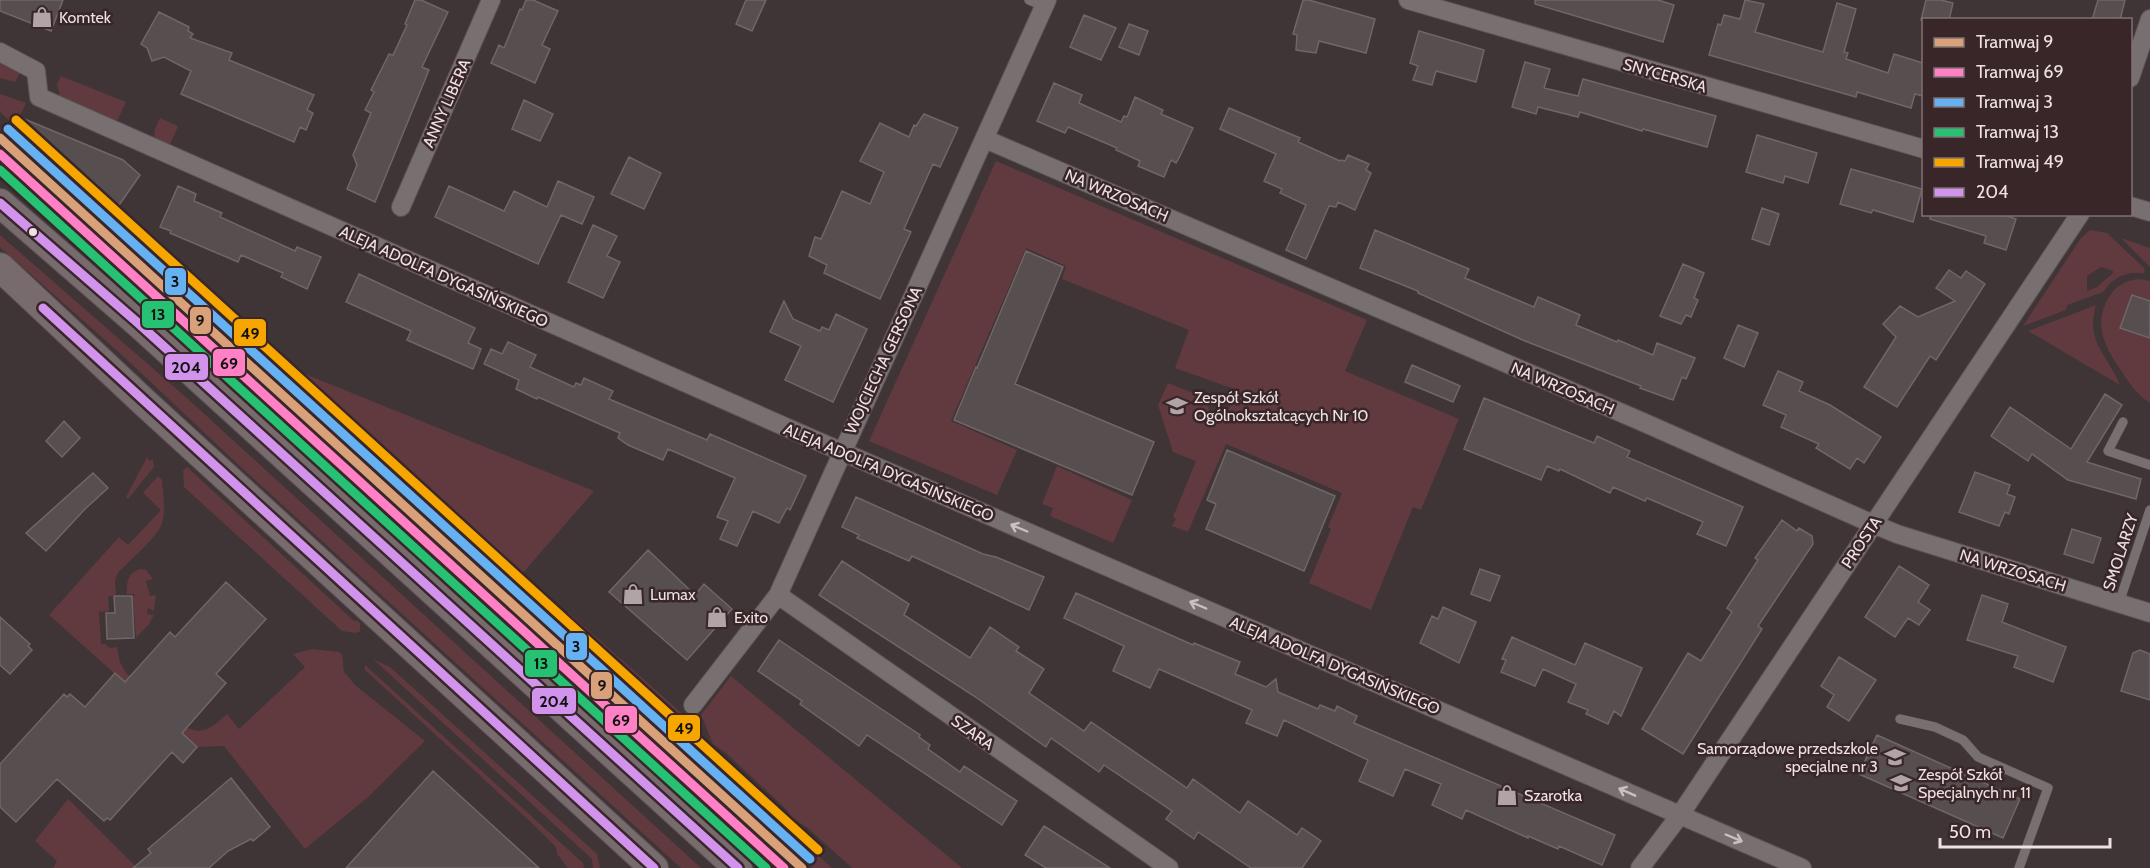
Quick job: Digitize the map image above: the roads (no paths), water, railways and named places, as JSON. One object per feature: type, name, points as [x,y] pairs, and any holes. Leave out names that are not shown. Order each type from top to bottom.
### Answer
[{"type":"main road","points":[[0,203],[147,331],[738,868]]},
{"type":"main road","points":[[0,267],[154,412],[654,868]]},
{"type":"street","name":"ANNY LIBERA","points":[[401,207],[491,0]]},
{"type":"street","name":"SNYCERSKA","points":[[1408,0],[1922,149]]},
{"type":"street","name":"WOJCIECHA GERSONA","points":[[693,705],[778,595],[985,139],[1040,2]]},
{"type":"street","points":[[2132,74],[2146,42],[2150,19]]},
{"type":"street","name":"ALEJA ADOLFA DYGASIŃSKIEGO","points":[[0,52],[36,71],[39,97],[842,452],[1802,868]]},
{"type":"street","name":"NA WRZOSACH","points":[[985,139],[1634,418],[1897,534],[2150,613]]},
{"type":"street","points":[[2132,207],[2150,212]]},
{"type":"street","name":"PROSTA","points":[[1640,868],[1680,815],[2079,216]]},
{"type":"street","name":"SZARA","points":[[778,595],[1169,868]]},
{"type":"lane","points":[[2123,422],[2108,452],[2150,465]]},
{"type":"lane","name":"SMOLARZY","points":[[2119,603],[2150,510]]},
{"type":"lane","points":[[1900,719],[1935,727],[1963,740],[1978,757],[2048,788],[2020,866]]},
{"type":"tram line","name":"49","points":[[16,120],[818,850]]},
{"type":"tram line","name":"3","points":[[8,129],[810,859]]},
{"type":"tram line","name":"9","points":[[0,138],[802,868]]},
{"type":"tram line","name":"69","points":[[0,154],[784,868]]},
{"type":"tram line","name":"13","points":[[0,170],[766,868]]},
{"type":"place","name":"Komtek","points":[[42,17]]},
{"type":"place","name":"Zespół Szkół Ogólnokształcących Nr 10","points":[[1177,406]]},
{"type":"place","name":"Lumax","points":[[633,594]]},
{"type":"place","name":"Exito","points":[[717,617]]},
{"type":"place","name":"Samorządowe przedszkole specjalne nr 3","points":[[1895,757]]},
{"type":"place","name":"Zespół Szkół Specjalnych nr 11","points":[[1901,783]]},
{"type":"place","name":"Szarotka","points":[[1507,795]]}]
